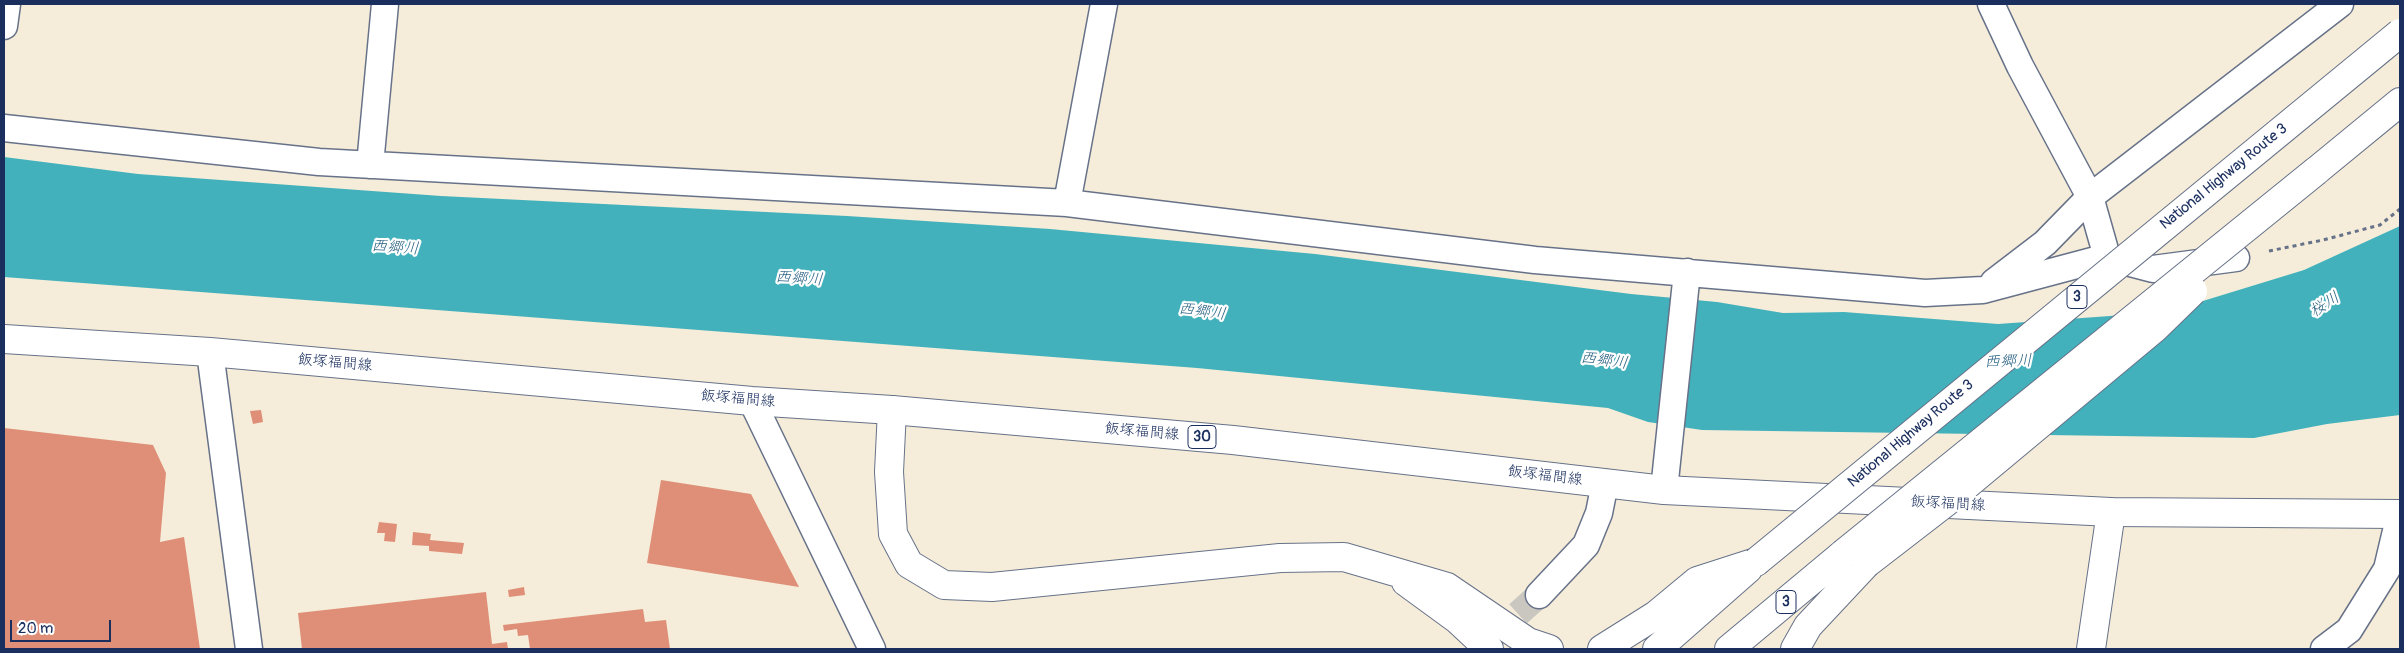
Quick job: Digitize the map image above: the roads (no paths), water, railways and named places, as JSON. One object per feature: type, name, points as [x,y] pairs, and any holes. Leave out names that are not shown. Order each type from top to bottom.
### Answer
[{"type":"main road","name":"National Highway Route 3","points":[[1657,649],[1756,562],[2400,33]]},
{"type":"main road","points":[[1795,649],[1808,626],[1855,559],[1945,503],[2155,328],[2316,171],[2400,102]]},
{"type":"main road","name":"飯塚福間線","points":[[4,339],[210,352],[752,401],[892,410],[1233,440],[1664,490],[2111,512],[2400,514]]},
{"type":"main road","points":[[892,410],[889,472],[893,534],[909,564],[944,585],[992,587],[1280,558],[1344,557],[1447,587],[1528,642],[1549,649]]},
{"type":"main road","points":[[2091,649],[2111,512]]},
{"type":"main road","name":"3","points":[[1729,649],[1855,559]]},
{"type":"main road","points":[[1602,649],[1656,615],[1697,581],[1756,562]]},
{"type":"main road","points":[[1387,568],[1458,620],[1489,649]]},
{"type":"street","points":[[4,26],[7,4]]},
{"type":"street","points":[[370,165],[385,4]]},
{"type":"street","points":[[1067,203],[1104,4]]},
{"type":"street","points":[[1983,290],[2045,243],[2090,197],[2340,4]]},
{"type":"street","points":[[1999,8],[2020,66],[2090,197],[2107,257]]},
{"type":"street","points":[[4,128],[319,162],[1067,203],[1535,260],[1925,293],[1983,290],[2107,257],[2153,269],[2236,258]]},
{"type":"street","points":[[1664,490],[1687,272]]},
{"type":"street","points":[[210,352],[249,649]]},
{"type":"street","points":[[752,401],[872,649]]},
{"type":"street","points":[[1539,595],[1586,545],[1599,513],[1605,483]]},
{"type":"street","points":[[2324,649],[2349,630],[2387,569],[2400,514]]},
{"type":"water","points":[[4,157],[138,174],[441,196],[847,216],[1050,229],[1315,254],[1631,294],[1717,302],[1783,313],[1844,312],[1998,324],[2110,316],[2180,308],[2304,270],[2400,226],[2400,415],[2327,424],[2254,438],[1702,430],[1648,422],[1608,408],[1197,368],[4,277]]},
{"type":"tunnel","points":[[1489,640],[1539,595]]},
{"type":"water label","name":"西郷川","points":[[395,248]]},
{"type":"water label","name":"西郷川","points":[[799,279]]},
{"type":"water label","name":"桜川","points":[[2325,305]]},
{"type":"water label","name":"西郷川","points":[[1202,312]]},
{"type":"water label","name":"西郷川","points":[[1604,361]]},
{"type":"water label","name":"西郷川","points":[[2008,362]]}]
